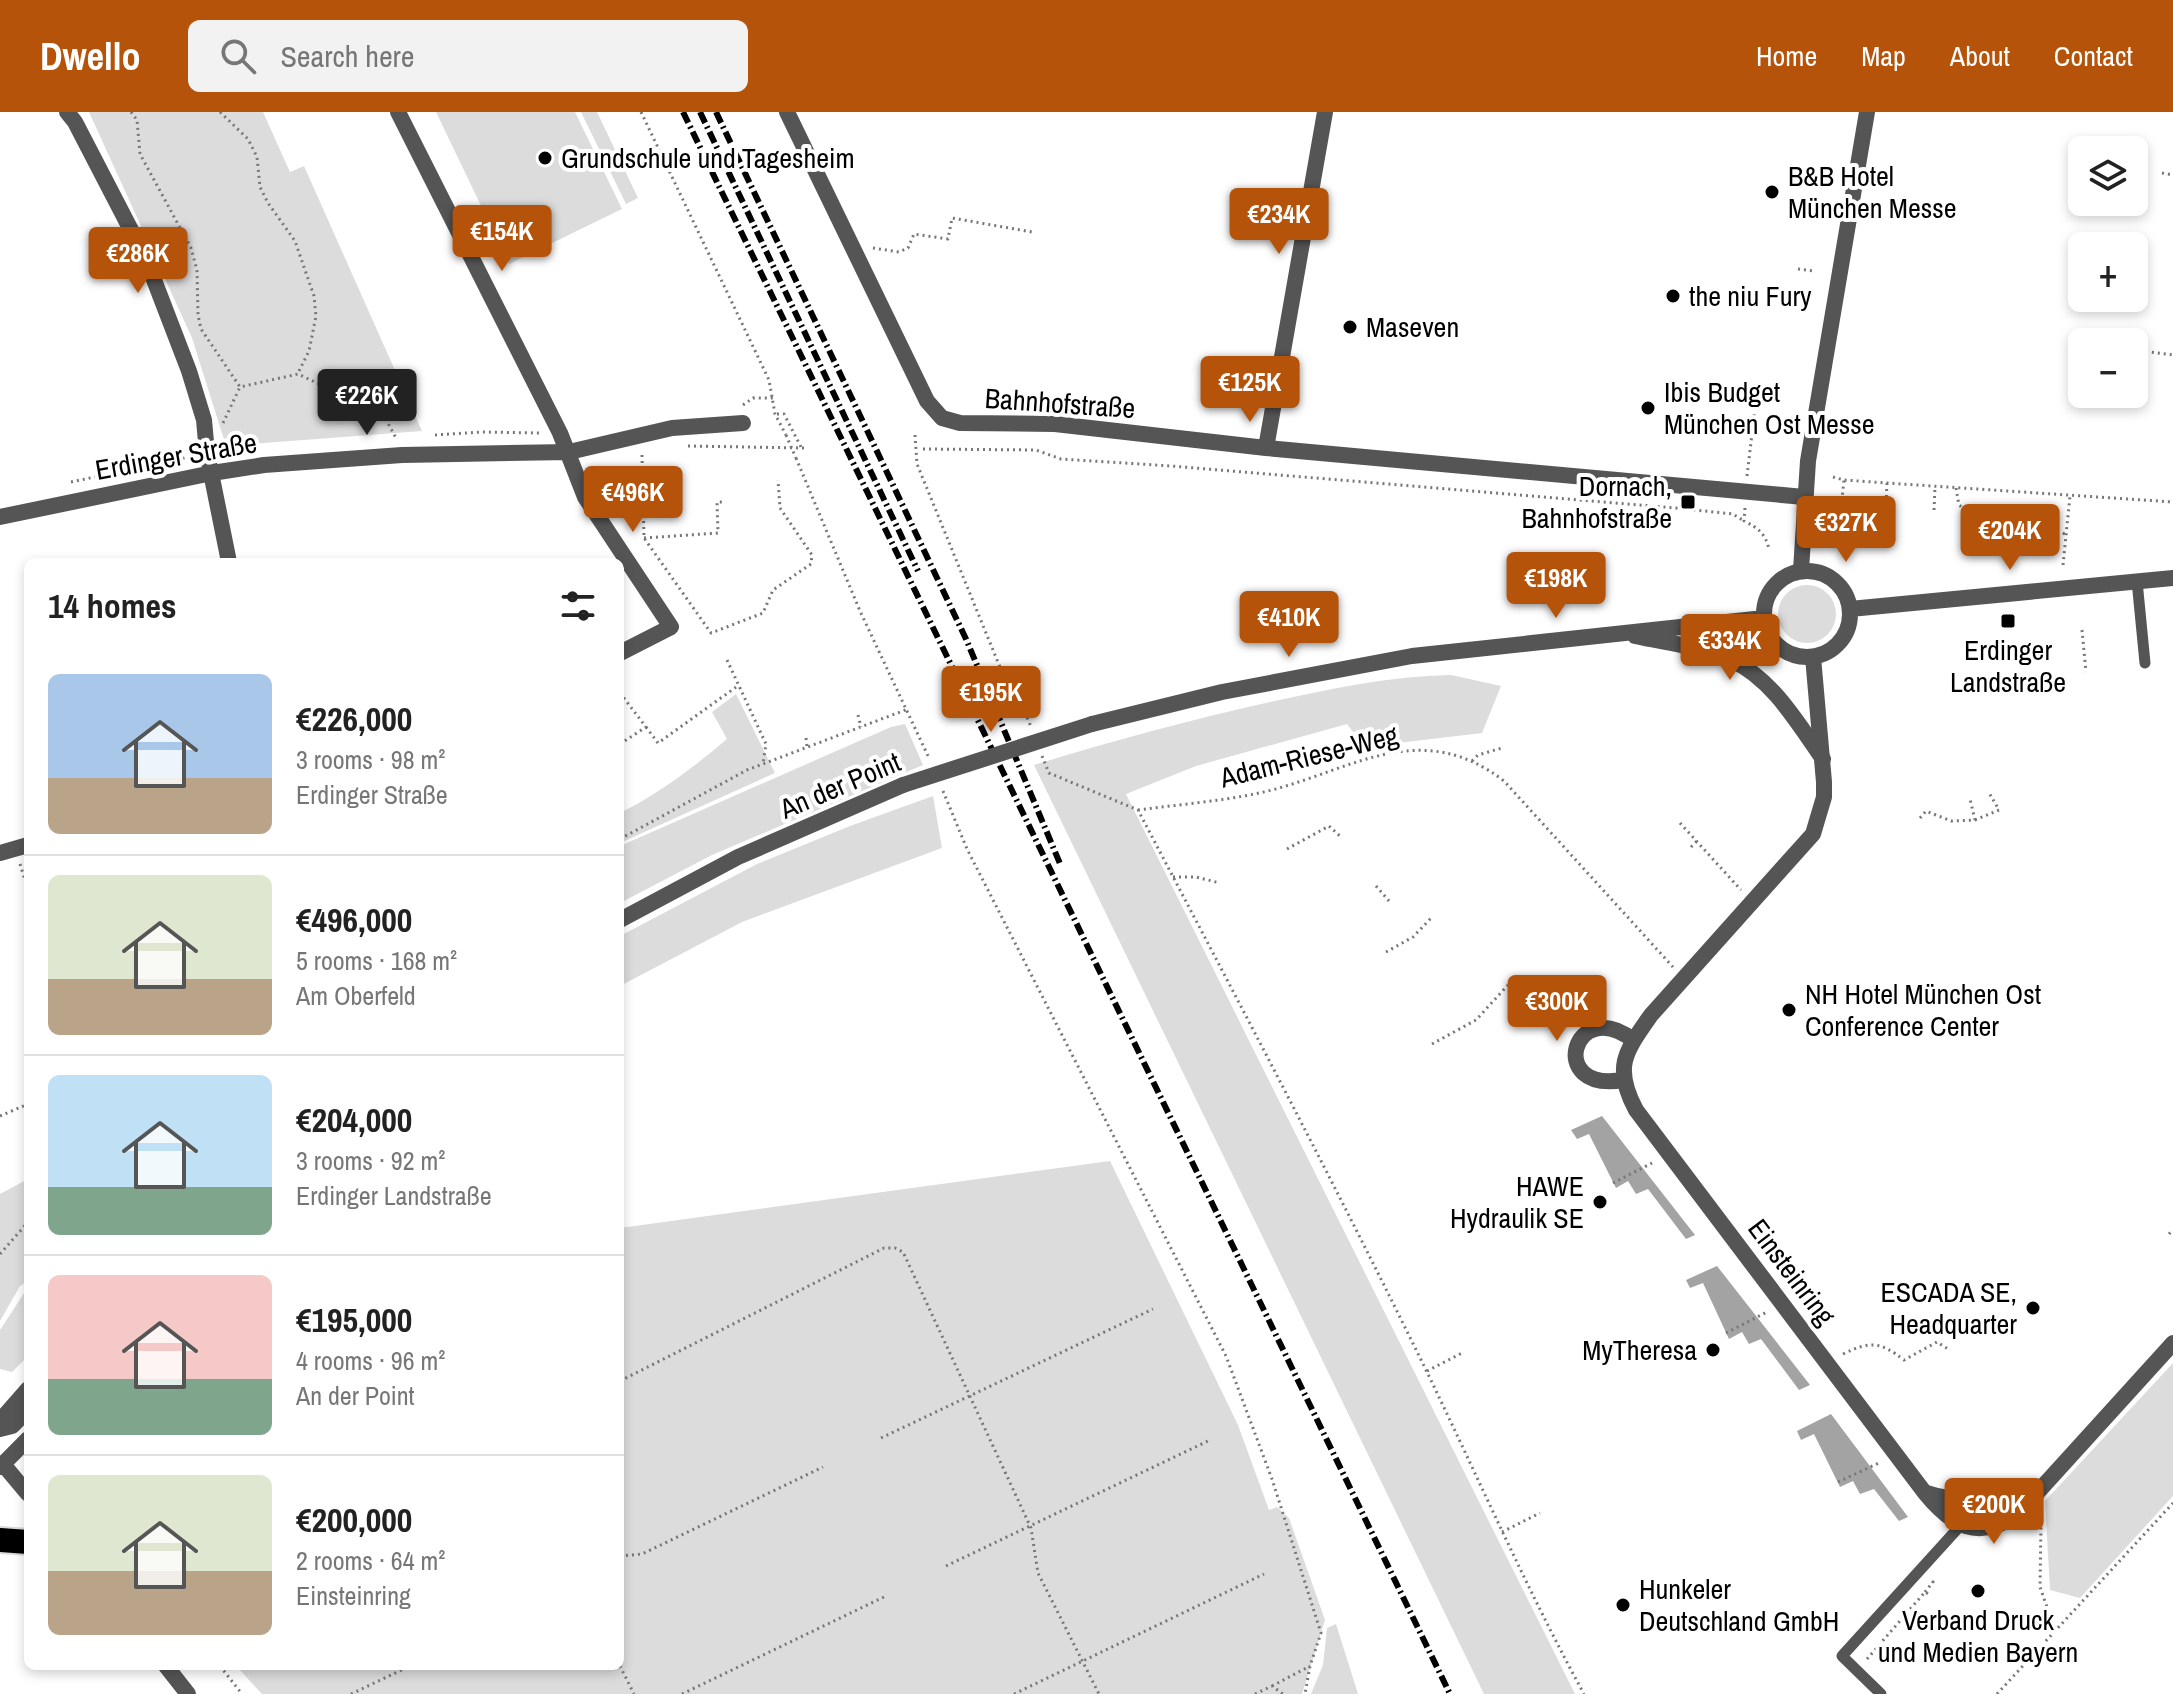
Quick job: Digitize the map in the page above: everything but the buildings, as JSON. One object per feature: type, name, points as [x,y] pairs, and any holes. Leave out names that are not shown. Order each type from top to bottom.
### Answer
[{"type":"highway","points":[[0,1540],[24,1542]]},
{"type":"street","points":[[67,112],[146,259],[189,371],[204,420],[207,453],[228,558]]},
{"type":"street","points":[[398,112],[569,452],[585,497],[671,627],[624,651]]},
{"type":"street","name":"Bahnhofstraße","points":[[787,112],[927,401],[942,418],[960,423],[1055,424],[1266,448],[1804,497]]},
{"type":"street","points":[[1266,448],[1325,112]]},
{"type":"street","points":[[1801,570],[1808,461],[1867,112]]},
{"type":"street","name":"Erdinger Straße","points":[[0,517],[264,465],[402,455],[569,452],[741,416]]},
{"type":"street","points":[[1801,570],[1824,573],[1834,579],[1842,588],[1850,609],[1850,620],[1842,641],[1813,657],[1790,654],[1781,648],[1772,639],[1764,618],[1764,607],[1773,587],[1781,579],[1801,570]]},
{"type":"street","points":[[1850,609],[2173,578]]},
{"type":"street","name":"An der Point","points":[[624,918],[738,857],[903,785],[1092,724],[1222,692],[1412,656],[1764,618]]},
{"type":"street","points":[[1622,633],[1713,652],[1735,661],[1768,686],[1823,759]]},
{"type":"street","points":[[1633,1040],[1615,1029],[1601,1027],[1587,1032],[1576,1051],[1578,1066],[1587,1077],[1601,1082],[1623,1080],[1622,1065],[1633,1040],[1651,1015],[1813,834],[1824,797],[1813,657]]},
{"type":"street","name":"Einsteinring","points":[[1623,1080],[1636,1110],[1925,1493],[1938,1509],[1960,1526]]},
{"type":"street","points":[[1960,1526],[1988,1527],[2005,1523],[2017,1515],[2173,1343]]},
{"type":"street","points":[[0,1421],[24,1394]]},
{"type":"street","points":[[0,1429],[12,1426],[24,1414]]},
{"type":"street","points":[[24,1443],[1,1465],[24,1490]]},
{"type":"street","points":[[1925,1493],[1945,1500],[2035,1494]]},
{"type":"street","points":[[169,1670],[188,1694]]},
{"type":"lane","points":[[2137,581],[2145,663]]},
{"type":"lane","points":[[1881,1694],[1842,1656],[1960,1526]]},
{"type":"path","points":[[131,112],[137,120],[140,154],[191,248],[197,270],[201,329],[240,387]]},
{"type":"path","points":[[220,112],[248,139],[257,157],[260,187],[295,241],[314,296],[316,316],[309,351],[298,374]]},
{"type":"path","points":[[641,112],[769,380],[775,414],[860,611],[930,761]]},
{"type":"path","points":[[2162,173],[2173,175]]},
{"type":"path","points":[[874,248],[899,252],[908,248],[914,234],[948,239],[952,218],[1032,232]]},
{"type":"path","points":[[1798,269],[1814,271]]},
{"type":"path","points":[[2148,352],[2173,355]]},
{"type":"path","points":[[240,387],[298,374],[383,414],[396,438]]},
{"type":"path","points":[[1747,470],[1756,400],[1745,398],[1748,379]]},
{"type":"path","points":[[223,423],[240,387]]},
{"type":"path","points":[[741,416],[753,398],[773,398]]},
{"type":"path","points":[[681,446],[802,448],[784,414],[775,414]]},
{"type":"path","points":[[915,435],[917,464],[1004,677],[1023,707],[1033,734]]},
{"type":"path","points":[[642,448],[644,538],[711,633],[763,613],[773,590],[811,564],[812,555],[780,508],[778,480]]},
{"type":"path","points":[[923,449],[1036,450],[1061,459],[1676,508],[1733,514],[1744,521]]},
{"type":"path","points":[[1833,477],[1935,487],[2173,502]]},
{"type":"path","points":[[1828,542],[1829,519],[1832,512],[1841,508],[1844,480]]},
{"type":"path","points":[[1886,503],[1887,483]]},
{"type":"path","points":[[1934,510],[1935,487]]},
{"type":"path","points":[[1956,488],[1959,505],[1973,515],[2066,534]]},
{"type":"path","points":[[2063,565],[2070,496]]},
{"type":"path","points":[[644,538],[718,533],[717,502],[724,502]]},
{"type":"path","points":[[2082,630],[2086,672]]},
{"type":"path","points":[[727,660],[766,744],[763,764]]},
{"type":"path","points":[[624,698],[658,743],[739,685]]},
{"type":"path","points":[[624,837],[747,770],[908,709]]},
{"type":"path","points":[[858,715],[861,727]]},
{"type":"path","points":[[624,741],[646,727]]},
{"type":"path","points":[[806,738],[807,747]]},
{"type":"path","points":[[1038,747],[1049,773],[1138,810],[1325,1166],[1584,1694]]},
{"type":"path","points":[[1472,761],[1478,755],[1502,748]]},
{"type":"path","name":"Adam-Riese-Weg","points":[[1138,810],[1272,790],[1383,753],[1414,751],[1472,761],[1485,766],[1504,781],[1685,979]]},
{"type":"path","points":[[943,790],[967,849],[1226,1356],[1272,1479],[1321,1633],[1305,1694]]},
{"type":"path","points":[[1920,818],[1926,811],[1951,821],[1975,820],[1999,810],[1988,791]]},
{"type":"path","points":[[1970,799],[1975,820]]},
{"type":"path","points":[[1680,823],[1741,890]]},
{"type":"path","points":[[1287,849],[1329,826],[1342,838]]},
{"type":"path","points":[[1691,847],[1697,841]]},
{"type":"path","points":[[15,849],[24,877]]},
{"type":"path","points":[[1173,877],[1196,877],[1220,883]]},
{"type":"path","points":[[1376,886],[1389,901]]},
{"type":"path","points":[[1386,952],[1413,937],[1433,916]]},
{"type":"path","points":[[1432,1044],[1476,1020],[1508,985]]},
{"type":"path","points":[[0,1116],[24,1106]]},
{"type":"path","points":[[1613,1183],[1653,1163]]},
{"type":"path","points":[[0,1254],[24,1227]]},
{"type":"path","points":[[624,1379],[884,1248],[903,1252],[1031,1528],[1038,1573],[1099,1694]]},
{"type":"path","points":[[881,1438],[1153,1309]]},
{"type":"path","points":[[1726,1333],[1767,1312]]},
{"type":"path","points":[[1843,1354],[1874,1343],[1889,1348],[1904,1360],[1937,1342],[1948,1349]]},
{"type":"path","points":[[1427,1371],[1462,1353]]},
{"type":"path","points":[[946,1566],[1210,1440]]},
{"type":"path","points":[[1838,1482],[1881,1462]]},
{"type":"path","points":[[624,1556],[642,1554],[823,1467]]},
{"type":"path","points":[[2035,1494],[2041,1524],[2040,1587],[2056,1630]]},
{"type":"path","points":[[1997,1694],[2173,1503]]},
{"type":"path","points":[[1502,1532],[1540,1513]]},
{"type":"path","points":[[1014,1694],[1264,1574]]},
{"type":"path","points":[[1857,1671],[1933,1582]]},
{"type":"path","points":[[1925,1592],[1930,1595]]},
{"type":"path","points":[[682,1694],[886,1596]]},
{"type":"path","points":[[1255,1694],[1310,1666]]},
{"type":"path","points":[[223,1670],[242,1694]]},
{"type":"path","points":[[351,1694],[402,1670]]},
{"type":"path","points":[[622,1670],[634,1694]]},
{"type":"path","points":[[1272,1686],[1283,1694]]},
{"type":"shaded area","points":[[89,112],[263,112],[290,172],[304,166],[422,431],[226,446],[192,338]]},
{"type":"shaded area","name":"Grundschule und Tagesheim","points":[[436,112],[575,112],[622,209],[509,264]]},
{"type":"shaded area","points":[[581,112],[597,112],[638,198],[626,204]]},
{"type":"shaded area","points":[[1807,585],[1828,593],[1836,614],[1828,635],[1807,643],[1786,635],[1778,614],[1786,593]]},
{"type":"shaded area","points":[[1451,675],[1501,686],[1482,733],[1364,747],[1347,724],[1196,766],[1126,794],[1575,1694],[1484,1694],[1034,765],[1151,731],[1270,702],[1383,681]]},
{"type":"shaded area","points":[[736,694],[775,773],[624,841],[624,811],[676,779],[727,739],[712,712]]},
{"type":"shaded area","points":[[905,724],[923,765],[712,855],[624,901],[624,844],[891,727]]},
{"type":"shaded area","points":[[933,796],[942,848],[742,922],[624,984],[624,934],[757,864]]},
{"type":"shaded area","points":[[1602,1116],[1695,1235],[1686,1239],[1648,1189],[1636,1194],[1628,1181],[1616,1188],[1589,1134],[1577,1139],[1571,1130]]},
{"type":"shaded area","points":[[1110,1161],[1238,1425],[1269,1510],[1277,1507],[1289,1518],[1325,1620],[1302,1694],[262,1694],[240,1670],[624,1670],[624,1227]]},
{"type":"shaded area","points":[[24,1181],[24,1284],[0,1321],[0,1194]]},
{"type":"shaded area","points":[[1717,1266],[1810,1385],[1799,1390],[1761,1339],[1749,1344],[1742,1332],[1729,1339],[1703,1283],[1690,1288],[1686,1280]]},
{"type":"shaded area","points":[[24,1293],[24,1360],[12,1372],[0,1369],[0,1330]]},
{"type":"shaded area","points":[[2173,1363],[2173,1496],[2080,1598],[2050,1590],[2045,1501]]},
{"type":"shaded area","points":[[1831,1414],[1908,1517],[1899,1521],[1874,1489],[1860,1494],[1853,1481],[1840,1487],[1814,1434],[1801,1440],[1797,1431]]},
{"type":"shaded area","points":[[1336,1624],[1358,1694],[1311,1694],[1323,1665],[1327,1628]]},
{"type":"railway","points":[[683,112],[1450,1694]]},
{"type":"railway","points":[[700,112],[918,571]]},
{"type":"railway","points":[[716,112],[966,639],[1061,866]]},
{"type":"place","name":"Grundschule und Tagesheim","points":[[545,158]]},
{"type":"place","name":"B&B Hotel München Messe","points":[[1772,192]]},
{"type":"place","name":"the niu Fury","points":[[1673,296]]},
{"type":"place","name":"Maseven","points":[[1350,327]]},
{"type":"place","name":"Ibis Budget München Ost Messe","points":[[1648,408]]},
{"type":"place","name":"Dornach, Bahnhofstraße","points":[[1688,502]]},
{"type":"place","name":"Erdinger Landstraße","points":[[2008,621]]},
{"type":"place","name":"NH Hotel München Ost Conference Center","points":[[1789,1010]]},
{"type":"place","name":"HAWE Hydraulik SE","points":[[1600,1202]]},
{"type":"place","name":"ESCADA SE, Headquarter","points":[[2033,1308]]},
{"type":"place","name":"MyTheresa","points":[[1713,1350]]},
{"type":"place","name":"Verband Druck und Medien Bayern","points":[[1978,1591]]},
{"type":"place","name":"Hunkeler Deutschland GmbH","points":[[1623,1605]]}]
